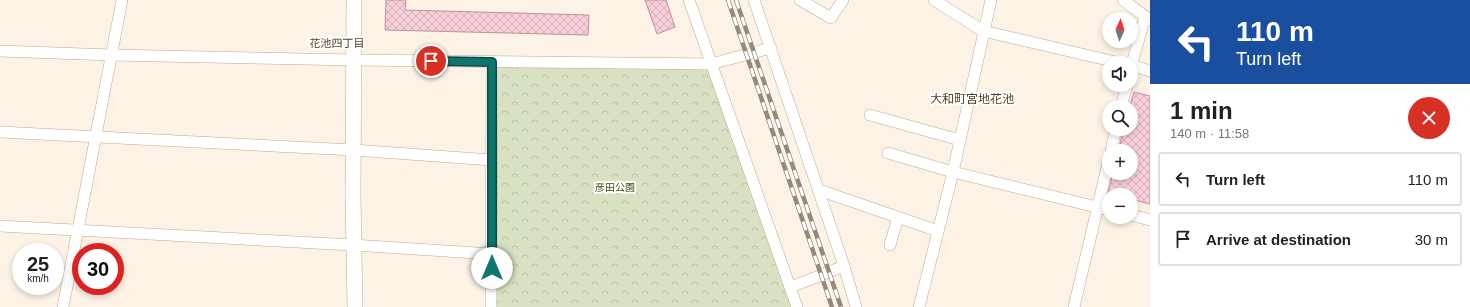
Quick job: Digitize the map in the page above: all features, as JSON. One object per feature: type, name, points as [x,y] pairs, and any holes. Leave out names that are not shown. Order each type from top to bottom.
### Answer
[{"type":"street","points":[[63,307],[122,0]]},
{"type":"street","points":[[354,0],[353,150],[355,307]]},
{"type":"street","points":[[689,0],[798,307]]},
{"type":"street","points":[[800,0],[831,18],[843,0]]},
{"type":"street","points":[[934,0],[983,31],[1102,59]]},
{"type":"street","points":[[919,307],[953,172],[991,0]]},
{"type":"street","points":[[1124,0],[1148,19],[1135,56]]},
{"type":"street","points":[[755,1],[819,190],[856,307]]},
{"type":"street","points":[[0,51],[354,60],[711,64],[771,48]]},
{"type":"street","points":[[491,307],[492,62]]},
{"type":"street","points":[[1138,67],[1150,70]]},
{"type":"street","points":[[870,115],[960,140]]},
{"type":"street","points":[[0,132],[353,150],[492,160]]},
{"type":"street","points":[[888,153],[953,172],[1102,208]]},
{"type":"street","points":[[1074,307],[1104,180]]},
{"type":"street","points":[[819,190],[938,231]]},
{"type":"street","points":[[890,245],[898,217]]},
{"type":"street","points":[[1138,217],[1150,220]]},
{"type":"street","points":[[0,226],[492,254]]},
{"type":"street","points":[[791,287],[844,266]]},
{"type":"green space","name":"彦田公園","points":[[494,63],[710,70],[793,307],[495,307]]},
{"type":"building","points":[[386,0],[406,0],[405,10],[589,15],[588,35],[385,30]]},
{"type":"building","points":[[645,0],[666,0],[675,27],[657,34]]},
{"type":"building","points":[[1134,92],[1150,96],[1150,204],[1138,201],[1138,188],[1109,188],[1111,180],[1138,180],[1138,144],[1120,144],[1122,136],[1138,136],[1138,100],[1132,100]]},
{"type":"railway","points":[[728,0],[832,307]]},
{"type":"railway","points":[[736,0],[841,307]]},
{"type":"district","name":"花池四丁目","points":[[337,43]]},
{"type":"district","name":"大和町宮地花池","points":[[972,99]]},
{"type":"route","points":[[431,61],[492,62],[492,268]]}]
